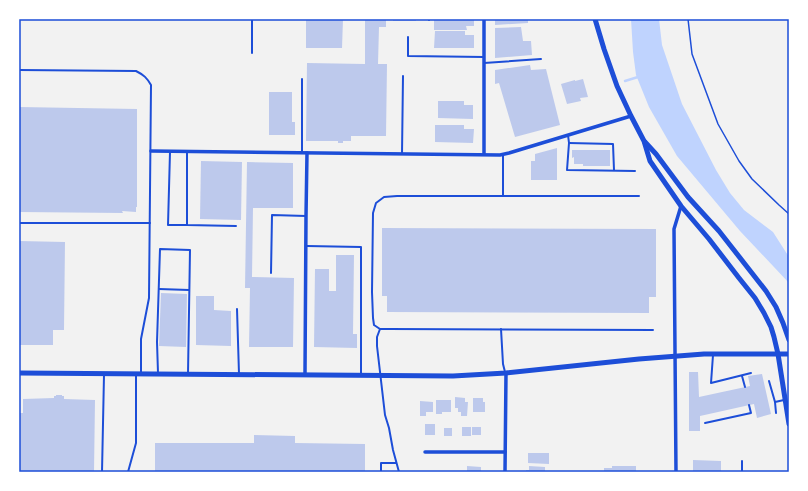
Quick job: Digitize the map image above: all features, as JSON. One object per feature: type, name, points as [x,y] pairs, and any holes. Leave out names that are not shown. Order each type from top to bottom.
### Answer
[{"type":"main road","points":[[595,19],[604,49],[618,86],[644,141],[650,161],[680,206],[709,239],[755,298],[771,327],[778,354],[789,424]]},
{"type":"main road","points":[[644,141],[656,154],[688,197],[719,231],[766,291],[778,312],[789,340]]},
{"type":"main road","points":[[19,373],[453,376],[506,373],[676,356],[713,354],[789,354]]},
{"type":"street","points":[[484,19],[484,154]]},
{"type":"street","points":[[150,151],[503,154],[631,116]]},
{"type":"street","points":[[305,374],[307,153]]},
{"type":"street","points":[[676,472],[674,229],[680,206]]},
{"type":"street","points":[[505,472],[506,373]]},
{"type":"street","points":[[425,452],[505,452]]},
{"type":"lane","points":[[252,19],[252,53]]},
{"type":"lane","points":[[408,37],[408,56],[484,57]]},
{"type":"lane","points":[[484,63],[541,59]]},
{"type":"lane","points":[[19,70],[136,71],[143,74],[151,85],[149,298],[141,339],[138,374],[136,443],[128,472]]},
{"type":"lane","points":[[402,154],[403,76]]},
{"type":"lane","points":[[302,79],[302,153]]},
{"type":"lane","points":[[568,135],[569,143],[567,170],[635,171]]},
{"type":"lane","points":[[569,143],[613,144],[614,170]]},
{"type":"lane","points":[[170,151],[168,225],[187,224],[236,226]]},
{"type":"lane","points":[[186,151],[187,224]]},
{"type":"lane","points":[[503,154],[503,195]]},
{"type":"lane","points":[[639,196],[503,195],[384,197],[376,203],[373,213],[372,310],[374,325],[380,329],[653,330]]},
{"type":"lane","points":[[271,273],[272,215],[306,216]]},
{"type":"lane","points":[[19,223],[150,223]]},
{"type":"lane","points":[[306,246],[361,247],[361,375]]},
{"type":"lane","points":[[158,374],[158,289],[160,249],[190,250],[188,374]]},
{"type":"lane","points":[[158,289],[189,290]]},
{"type":"lane","points":[[237,309],[239,374]]},
{"type":"lane","points":[[380,329],[377,341],[384,415],[389,428],[399,472]]},
{"type":"lane","points":[[501,330],[503,364],[506,373]]},
{"type":"lane","points":[[713,354],[711,383],[751,373]]},
{"type":"lane","points":[[102,472],[104,374]]},
{"type":"lane","points":[[742,376],[745,387]]},
{"type":"lane","points":[[769,381],[776,413]]},
{"type":"lane","points":[[774,402],[785,400]]},
{"type":"lane","points":[[705,423],[751,413],[749,405]]},
{"type":"lane","points":[[742,461],[742,472]]},
{"type":"lane","points":[[381,472],[381,463],[396,463]]},
{"type":"path","points":[[688,19],[692,54],[718,124],[739,161],[752,179],[789,214]]},
{"type":"water","points":[[631,19],[659,19],[662,45],[682,104],[716,170],[730,193],[744,210],[773,232],[789,257],[789,283],[740,231],[677,156],[649,107],[636,75]]},
{"type":"building","points":[[306,19],[343,19],[342,48],[306,48]]},
{"type":"building","points":[[365,19],[386,19],[386,27],[379,27],[378,64],[387,64],[386,136],[351,136],[351,141],[343,141],[343,143],[338,143],[338,141],[306,141],[307,63],[365,64]]},
{"type":"building","points":[[393,19],[416,19],[416,21],[393,21]]},
{"type":"building","points":[[434,19],[474,19],[474,26],[466,26],[467,30],[434,30]]},
{"type":"building","points":[[495,19],[528,19],[528,23],[495,25]]},
{"type":"building","points":[[521,27],[523,41],[531,41],[532,55],[495,58],[495,28]]},
{"type":"building","points":[[435,31],[465,31],[465,35],[474,35],[474,48],[434,48]]},
{"type":"building","points":[[530,65],[531,70],[546,69],[560,125],[515,137],[499,83],[495,84],[495,70]]},
{"type":"building","points":[[583,79],[588,97],[580,98],[581,101],[567,104],[561,84]]},
{"type":"building","points":[[269,92],[292,92],[292,122],[295,122],[295,135],[269,135]]},
{"type":"building","points":[[438,101],[464,101],[464,105],[473,105],[473,119],[438,118]]},
{"type":"building","points":[[19,107],[137,109],[136,212],[19,212]]},
{"type":"building","points":[[435,125],[464,125],[464,129],[474,129],[473,143],[435,142]]},
{"type":"building","points":[[557,148],[557,180],[531,180],[531,161],[535,161],[535,154]]},
{"type":"building","points":[[572,150],[610,150],[610,166],[583,166],[583,164],[574,164]]},
{"type":"building","points":[[201,161],[242,162],[241,220],[200,219]]},
{"type":"building","points":[[247,162],[293,163],[293,208],[253,208],[252,277],[294,278],[293,347],[249,347],[250,288],[245,288]]},
{"type":"building","points":[[382,228],[656,229],[656,297],[649,297],[649,313],[387,312],[387,296],[382,296]]},
{"type":"building","points":[[19,241],[65,242],[64,330],[53,330],[53,345],[19,345]]},
{"type":"building","points":[[336,255],[354,255],[353,334],[357,334],[357,348],[314,347],[315,269],[329,269],[329,291],[336,291]]},
{"type":"building","points":[[161,293],[187,294],[186,347],[159,346]]},
{"type":"building","points":[[196,296],[214,296],[214,310],[231,311],[231,346],[196,345]]},
{"type":"building","points":[[689,372],[698,372],[699,397],[750,386],[748,376],[762,374],[771,414],[757,418],[754,404],[700,416],[700,431],[689,431]]},
{"type":"building","points":[[56,395],[64,396],[64,399],[95,400],[94,472],[19,472],[19,413],[23,413],[23,399],[54,398]]},
{"type":"building","points":[[455,397],[465,398],[465,402],[468,402],[467,416],[461,416],[461,412],[458,412],[458,408],[455,408]]},
{"type":"building","points":[[473,398],[483,398],[483,402],[485,402],[485,412],[473,412]]},
{"type":"building","points":[[436,400],[451,400],[451,412],[436,414]]},
{"type":"building","points":[[420,401],[433,402],[433,412],[426,412],[426,416],[420,416]]},
{"type":"building","points":[[425,424],[435,424],[435,435],[425,435]]},
{"type":"building","points":[[462,427],[471,427],[471,436],[462,436]]},
{"type":"building","points":[[472,427],[481,427],[481,435],[472,435]]},
{"type":"building","points":[[444,428],[452,428],[452,436],[444,436]]},
{"type":"building","points":[[254,435],[295,436],[295,443],[365,444],[365,472],[155,472],[155,443],[254,443]]},
{"type":"building","points":[[528,453],[549,453],[549,464],[528,463]]},
{"type":"building","points":[[693,460],[721,461],[721,472],[693,472]]},
{"type":"building","points":[[467,466],[481,467],[481,472],[467,472]]},
{"type":"building","points":[[529,466],[545,467],[545,472],[526,472],[526,470],[529,470]]},
{"type":"building","points":[[612,466],[636,466],[636,472],[604,472],[604,468],[612,468]]},
{"type":"waterway","points":[[625,81],[638,77]]}]
